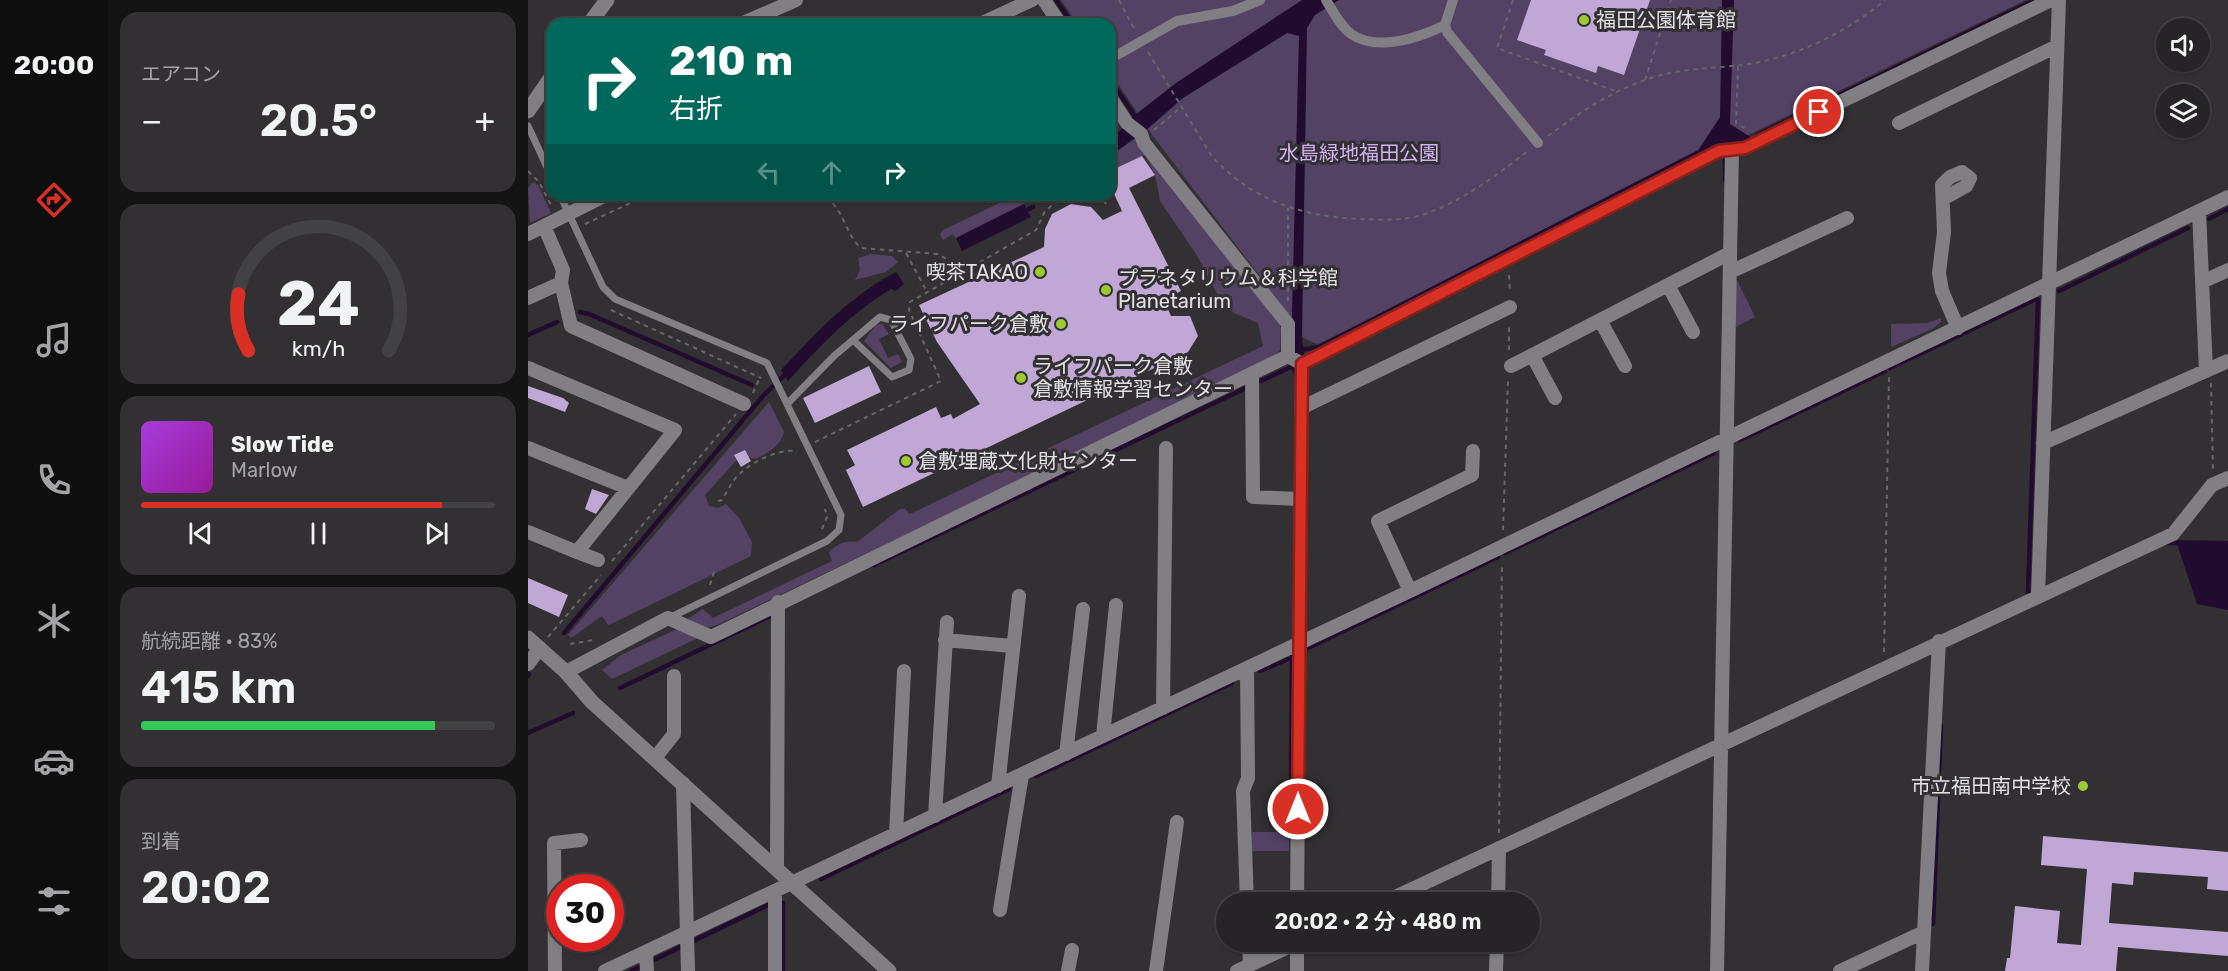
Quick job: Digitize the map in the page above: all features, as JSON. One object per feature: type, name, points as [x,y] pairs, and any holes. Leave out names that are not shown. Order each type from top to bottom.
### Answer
[{"type":"street","points":[[594,18],[607,0]]},
{"type":"street","points":[[755,18],[796,0]]},
{"type":"street","points":[[993,18],[1032,0]]},
{"type":"street","points":[[1044,0],[1056,18]]},
{"type":"street","points":[[1116,56],[1177,21],[1233,11],[1260,0]]},
{"type":"street","points":[[1326,0],[1350,33],[1367,41],[1378,43],[1402,40],[1445,25]]},
{"type":"street","points":[[1445,25],[1453,0]]},
{"type":"street","points":[[1302,364],[1719,151],[1745,148],[1756,143],[2051,0]]},
{"type":"street","points":[[2038,596],[2059,0]]},
{"type":"street","points":[[1445,25],[1538,143]]},
{"type":"street","points":[[1899,123],[2057,46]]},
{"type":"street","points":[[528,111],[546,85]]},
{"type":"street","points":[[1116,106],[1288,324],[1288,356]]},
{"type":"street","points":[[1717,971],[1732,149]]},
{"type":"street","points":[[605,971],[646,962],[775,891],[1410,591],[2228,197]]},
{"type":"street","points":[[1943,199],[1944,232],[1940,273],[1942,291],[1958,328]]},
{"type":"street","points":[[528,234],[593,201]]},
{"type":"street","points":[[2199,211],[2208,369]]},
{"type":"street","points":[[1730,272],[1847,218]]},
{"type":"street","points":[[544,226],[563,270],[561,283],[572,326],[744,404]]},
{"type":"street","points":[[1509,366],[1730,253]]},
{"type":"street","points":[[2202,282],[2228,270]]},
{"type":"street","points":[[528,298],[561,283]]},
{"type":"street","points":[[1668,285],[1693,332]]},
{"type":"street","points":[[1301,408],[1510,307]]},
{"type":"street","points":[[1600,320],[1625,366]]},
{"type":"street","points":[[1532,355],[1555,398]]},
{"type":"street","points":[[1288,356],[1302,364]]},
{"type":"street","points":[[566,672],[668,618],[711,637],[778,602],[1288,356]]},
{"type":"street","points":[[2043,443],[2228,361]]},
{"type":"street","points":[[1297,892],[1302,364]]},
{"type":"street","points":[[528,368],[675,430],[577,552]]},
{"type":"street","points":[[1252,374],[1253,497],[1300,499]]},
{"type":"street","points":[[528,448],[628,488]]},
{"type":"street","points":[[1163,708],[1166,448]]},
{"type":"street","points":[[1410,591],[1378,521],[1472,475],[1473,451]]},
{"type":"street","points":[[1405,892],[1939,641],[2173,534],[2214,484],[2228,478]]},
{"type":"street","points":[[528,532],[603,563]]},
{"type":"street","points":[[998,786],[1019,596]]},
{"type":"street","points":[[777,869],[778,602]]},
{"type":"street","points":[[1103,736],[1116,605]]},
{"type":"street","points":[[1066,754],[1083,609]]},
{"type":"street","points":[[935,816],[947,622]]},
{"type":"street","points":[[945,640],[1012,646]]},
{"type":"street","points":[[528,664],[538,641],[592,702],[889,971]]},
{"type":"street","points":[[1922,971],[1939,641]]},
{"type":"street","points":[[1247,668],[1248,778],[1243,790],[1247,892]]},
{"type":"street","points":[[896,834],[904,671]]},
{"type":"street","points":[[655,758],[674,734],[674,676]]},
{"type":"street","points":[[1000,910],[1022,775]]},
{"type":"street","points":[[683,783],[688,971]]},
{"type":"street","points":[[1156,971],[1177,822]]},
{"type":"street","points":[[555,971],[554,843],[581,840]]},
{"type":"street","points":[[1498,892],[1499,848]]},
{"type":"street","points":[[775,891],[775,971]]},
{"type":"street","points":[[1840,971],[1924,932]]},
{"type":"street","points":[[1068,971],[1072,950]]},
{"type":"street","points":[[1243,968],[1247,952]]},
{"type":"street","points":[[1243,968],[1277,952]]},
{"type":"street","points":[[1297,971],[1298,952]]},
{"type":"street","points":[[1496,971],[1497,952]]},
{"type":"lane","points":[[528,126],[546,165]]},
{"type":"lane","points":[[561,201],[563,215],[603,287],[615,299],[767,363],[841,515],[839,530],[827,541],[668,618]]},
{"type":"lane","points":[[788,403],[834,356],[854,341],[873,321],[886,317],[891,320],[911,359],[909,370],[892,376],[854,341]]},
{"type":"path","points":[[1513,0],[1497,48],[1618,92]]},
{"type":"path","points":[[1645,80],[1671,0]]},
{"type":"path","points":[[1168,87],[1211,156],[1224,170],[1265,198],[1288,208],[1332,218],[1390,219],[1422,215],[1450,204],[1488,182],[1575,116],[1645,80],[1695,68],[1738,66],[1787,56],[1811,46],[1856,21],[1885,0]]},
{"type":"path","points":[[1738,66],[1736,124],[1750,131],[1756,143]]},
{"type":"path","points":[[1142,138],[1180,108]]},
{"type":"path","points":[[528,171],[546,192]]},
{"type":"path","points":[[553,201],[563,215]]},
{"type":"path","points":[[585,224],[635,201]]},
{"type":"path","points":[[830,201],[836,206],[851,237],[861,248],[938,254],[965,269]]},
{"type":"path","points":[[808,446],[941,381],[909,310],[910,302],[927,290],[1036,230],[1045,211],[1058,201]]},
{"type":"path","points":[[1103,201],[1109,206]]},
{"type":"path","points":[[1288,208],[1288,324]]},
{"type":"path","points":[[906,253],[927,290]]},
{"type":"path","points":[[1499,848],[1502,545],[1509,366],[1509,258]]},
{"type":"path","points":[[607,308],[760,377],[767,384]]},
{"type":"path","points":[[1884,363],[1889,374],[1884,667]]},
{"type":"path","points":[[2208,369],[2214,484]]},
{"type":"path","points":[[603,563],[753,394],[760,377]]},
{"type":"path","points":[[718,501],[722,500],[735,478],[774,453],[788,450],[798,451],[794,442]]},
{"type":"path","points":[[819,534],[827,518],[821,499]]},
{"type":"path","points":[[714,572],[710,585],[720,580]]},
{"type":"path","points":[[538,641],[600,575]]},
{"type":"path","points":[[570,644],[604,636]]},
{"type":"green space","name":"水島緑地福田公園","points":[[1061,0],[2026,0],[1318,344],[1296,331],[1284,308],[1153,136],[1116,81],[1116,18],[1073,18]]},
{"type":"green space","points":[[1138,136],[1276,318],[1281,328],[1280,350],[1272,359],[717,625],[700,630],[683,622],[703,609],[713,618],[832,561],[829,552],[832,549],[845,542],[857,542],[900,509],[905,509],[910,514],[1263,346],[1258,323],[1234,313],[1222,303],[1196,254],[1160,201],[1155,175],[1145,155],[1116,168],[1116,152]]},
{"type":"green space","points":[[533,182],[538,185],[551,213],[530,223],[528,188]]},
{"type":"green space","points":[[1003,201],[1022,201],[1024,204],[956,238],[953,234],[943,240],[940,234],[943,230]]},
{"type":"green space","points":[[871,254],[892,256],[898,262],[886,272],[855,280],[860,270],[858,258]]},
{"type":"green space","points":[[1737,280],[1755,317],[1734,328],[1734,285]]},
{"type":"green space","points":[[1941,318],[1941,322],[1932,329],[1891,347],[1891,324],[1928,323]]},
{"type":"green space","points":[[882,324],[889,334],[879,339],[888,358],[898,354],[902,362],[891,368],[864,341],[876,325]]},
{"type":"green space","points":[[769,402],[784,432],[780,441],[756,459],[749,457],[745,451],[705,495],[709,506],[718,508],[726,504],[739,518],[752,542],[751,556],[611,624],[608,625],[602,616],[571,638],[568,635]]},
{"type":"green space","points":[[679,628],[698,638],[612,679],[602,670],[621,655]]},
{"type":"green space","points":[[1252,832],[1289,832],[1289,851],[1252,851]]},
{"type":"shaded area","points":[[1302,0],[1339,0],[1315,15],[1307,28],[1302,339],[1305,358],[1291,352],[1299,36],[1287,33],[1183,98],[1144,132],[1130,119],[1176,83]]},
{"type":"shaded area","points":[[1722,0],[1734,0],[1730,124],[1752,138],[1703,157],[1699,149],[1720,117]]},
{"type":"shaded area","points":[[1126,125],[1138,136],[1116,152],[1116,134]]},
{"type":"shaded area","points":[[1024,204],[1031,217],[962,251],[956,238]]},
{"type":"shaded area","points":[[896,272],[904,284],[896,291],[891,289],[849,320],[788,381],[781,370],[808,342],[864,292]]},
{"type":"shaded area","points":[[2178,540],[2228,541],[2228,610],[2197,604],[2177,544]]},
{"type":"building","name":"福田公園体育館","points":[[1531,0],[1650,0],[1624,75],[1598,66],[1596,73],[1544,55],[1546,50],[1517,40]]},
{"type":"building","name":"ライフパーク倉敷","points":[[1142,156],[1155,175],[1129,188],[1181,291],[1164,300],[1171,316],[1190,316],[1198,336],[1188,352],[863,507],[846,470],[855,465],[847,450],[936,407],[941,418],[951,414],[953,419],[980,404],[937,342],[919,305],[1044,247],[1045,229],[1052,214],[1071,204],[1091,207],[1103,220],[1122,211],[1116,198],[1116,168]]},
{"type":"building","points":[[869,366],[881,392],[815,423],[803,398]]},
{"type":"building","points":[[528,386],[563,398],[569,403],[565,412],[528,398]]},
{"type":"building","points":[[745,450],[751,461],[741,467],[734,455]]},
{"type":"building","points":[[592,489],[609,495],[596,514],[585,509]]},
{"type":"building","points":[[528,578],[568,595],[559,617],[528,603]]},
{"type":"building","points":[[2043,836],[2228,852],[2228,891],[2207,889],[2208,877],[2134,872],[2133,885],[2112,883],[2109,923],[2228,932],[2228,956],[2118,947],[2116,971],[2005,971],[2007,958],[2010,958],[2015,906],[2060,911],[2057,943],[2081,945],[2087,869],[2041,865]]},
{"type":"waterway","points":[[1056,0],[1069,18]]},
{"type":"waterway","points":[[1757,135],[2034,0]]},
{"type":"waterway","points":[[1116,88],[1136,118]]},
{"type":"waterway","points":[[1300,350],[1319,347],[1705,149]]},
{"type":"waterway","points":[[1725,159],[1725,180]]},
{"type":"waterway","points":[[1023,212],[1033,207]]},
{"type":"waterway","points":[[2209,219],[2228,209]]},
{"type":"waterway","points":[[2059,291],[2188,228]]},
{"type":"waterway","points":[[1890,368],[2036,299]]},
{"type":"waterway","points":[[2028,592],[2038,299]]},
{"type":"waterway","points":[[580,312],[752,385]]},
{"type":"waterway","points":[[528,335],[557,322]]},
{"type":"waterway","points":[[1261,381],[1293,366],[1296,374]]},
{"type":"waterway","points":[[564,633],[763,396],[789,371]]},
{"type":"waterway","points":[[1740,440],[1885,371]]},
{"type":"waterway","points":[[874,565],[1246,388]]},
{"type":"waterway","points":[[1505,553],[1714,453]]},
{"type":"waterway","points":[[2165,543],[2177,543]]},
{"type":"waterway","points":[[1308,648],[1498,557]]},
{"type":"waterway","points":[[620,688],[770,616]]},
{"type":"waterway","points":[[1291,777],[1292,657]]},
{"type":"waterway","points":[[1260,671],[1288,659]]},
{"type":"waterway","points":[[1036,776],[1232,683]]},
{"type":"waterway","points":[[528,733],[573,713]]},
{"type":"waterway","points":[[1933,924],[1941,726]]},
{"type":"waterway","points":[[821,879],[1009,789]]},
{"type":"waterway","points":[[783,903],[783,971]]},
{"type":"waterway","points":[[631,971],[768,905]]},
{"type":"place","name":"福田公園体育館","points":[[1584,20]]},
{"type":"place","name":"喫茶TAKAO","points":[[1040,272]]},
{"type":"place","name":"プラネタリウム＆科学館 Planetarium","points":[[1106,290]]},
{"type":"place","name":"ライフパーク倉敷","points":[[1061,324]]},
{"type":"place","name":"ライフパーク倉敷 倉敷情報学習センター","points":[[1021,378]]},
{"type":"place","name":"倉敷埋蔵文化財センター","points":[[906,461]]},
{"type":"place","name":"市立福田南中学校","points":[[2083,786]]},
{"type":"route","points":[[1298,809],[1302,364],[1719,151],[1745,148],[1819,112]]}]
